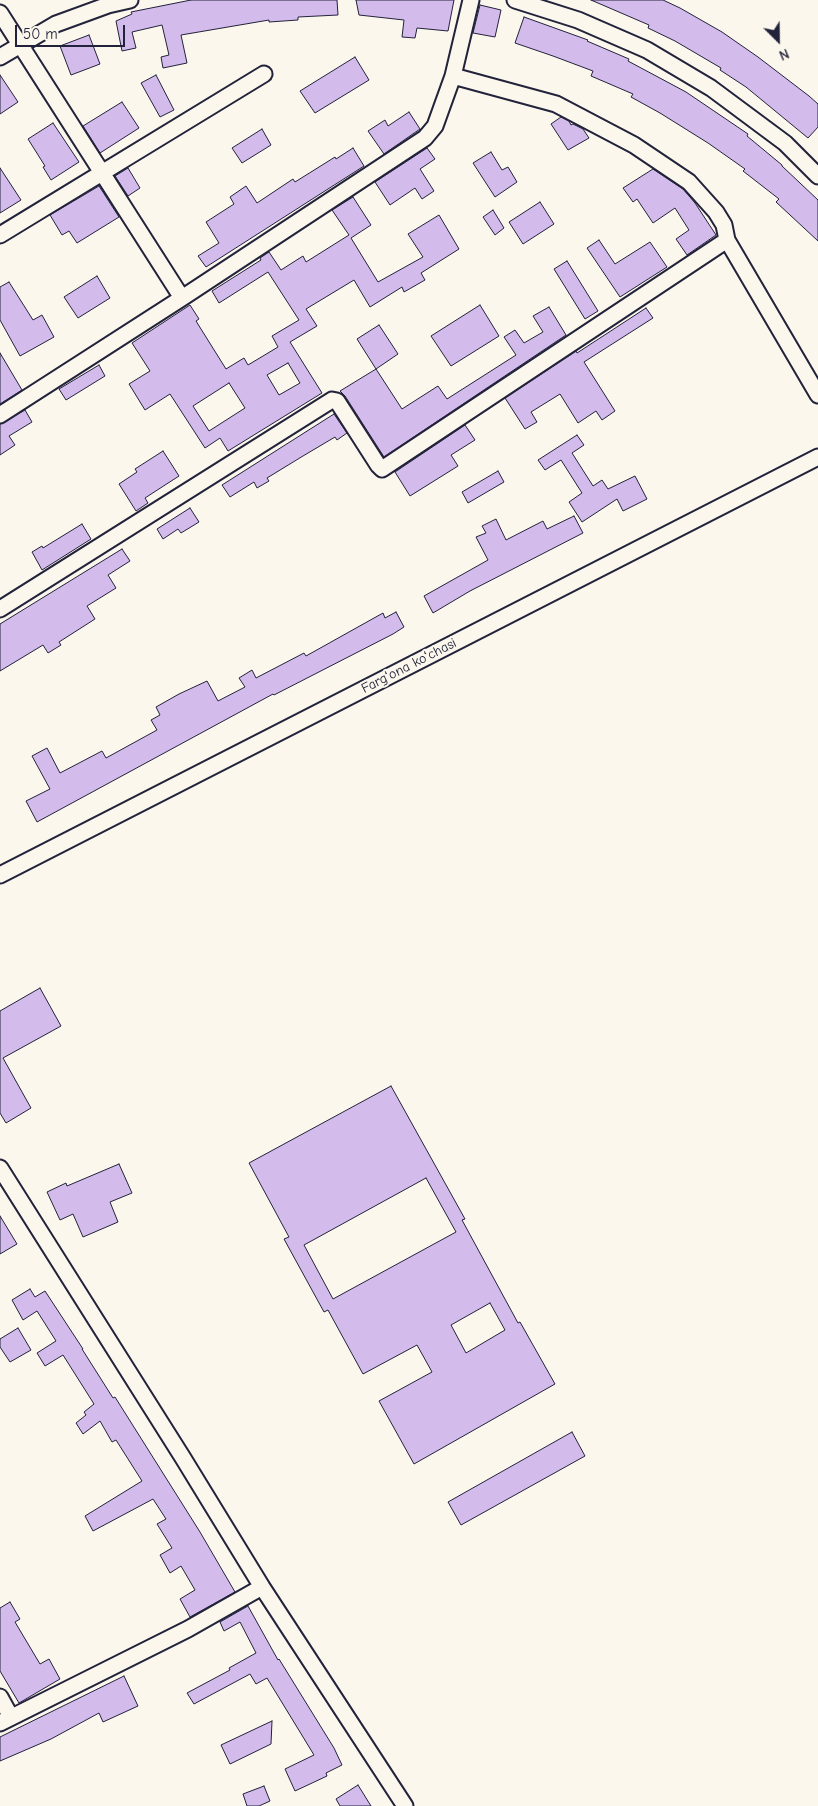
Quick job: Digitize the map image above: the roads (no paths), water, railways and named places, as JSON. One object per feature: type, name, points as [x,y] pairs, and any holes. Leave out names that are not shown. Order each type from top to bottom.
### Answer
[{"type":"street","points":[[0,57],[56,24],[108,5],[130,0]]},
{"type":"street","points":[[0,415],[182,298],[424,138],[436,126],[453,76],[472,0]]},
{"type":"street","points":[[515,0],[578,20],[647,50],[711,88],[785,143],[818,176]]},
{"type":"street","points":[[0,13],[182,298]]},
{"type":"street","points":[[0,235],[264,74]]},
{"type":"street","points":[[453,76],[556,104],[634,145],[689,182],[716,212],[724,225],[727,240],[818,395]]},
{"type":"street","points":[[0,609],[332,400],[338,401],[382,469],[727,240]]},
{"type":"street","name":"Fargʻona koʻchasi","points":[[0,875],[818,457]]},
{"type":"street","points":[[0,1168],[262,1587],[405,1806]]},
{"type":"street","points":[[0,1698],[6,1720],[188,1629],[262,1587]]}]
